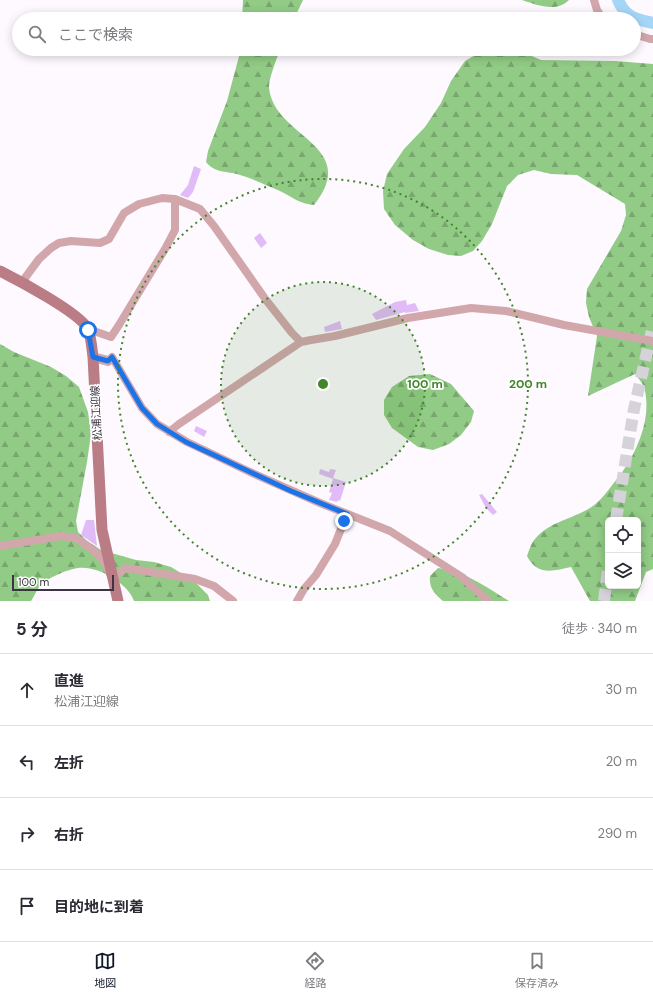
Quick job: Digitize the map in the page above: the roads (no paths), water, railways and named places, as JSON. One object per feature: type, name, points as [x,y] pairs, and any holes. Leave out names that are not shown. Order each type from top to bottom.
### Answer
[{"type":"main road","points":[[0,271],[22,282],[75,316],[88,330]]},
{"type":"main road","name":"松浦江迎線","points":[[88,330],[93,357],[102,530],[118,601]]},
{"type":"street","points":[[594,0],[598,12]]},
{"type":"street","points":[[641,36],[653,39]]},
{"type":"street","points":[[22,282],[39,259],[50,248],[59,243],[71,241],[100,243],[109,239],[124,213],[139,204],[162,198],[175,199],[200,210],[214,226],[266,300],[301,342]]},
{"type":"street","points":[[88,330],[111,337],[115,331],[175,230],[175,199]]},
{"type":"street","points":[[170,432],[179,424],[301,342],[335,336],[408,318],[471,308],[506,310],[564,325],[653,341]]},
{"type":"street","points":[[93,357],[108,361],[112,357],[129,389],[146,413],[157,424],[186,442],[291,491],[390,531],[462,577],[488,601]]},
{"type":"street","points":[[297,601],[304,589],[316,575],[335,544],[347,514]]},
{"type":"street","points":[[0,546],[61,536],[76,538],[104,561],[112,578],[126,568],[195,579],[214,586],[233,601]]},
{"type":"waterway","points":[[618,0],[625,12]]},
{"type":"waterway","points":[[641,20],[653,23]]},
{"type":"tunnel","points":[[616,517],[634,409],[653,326]]},
{"type":"tunnel","points":[[604,601],[606,589]]}]
